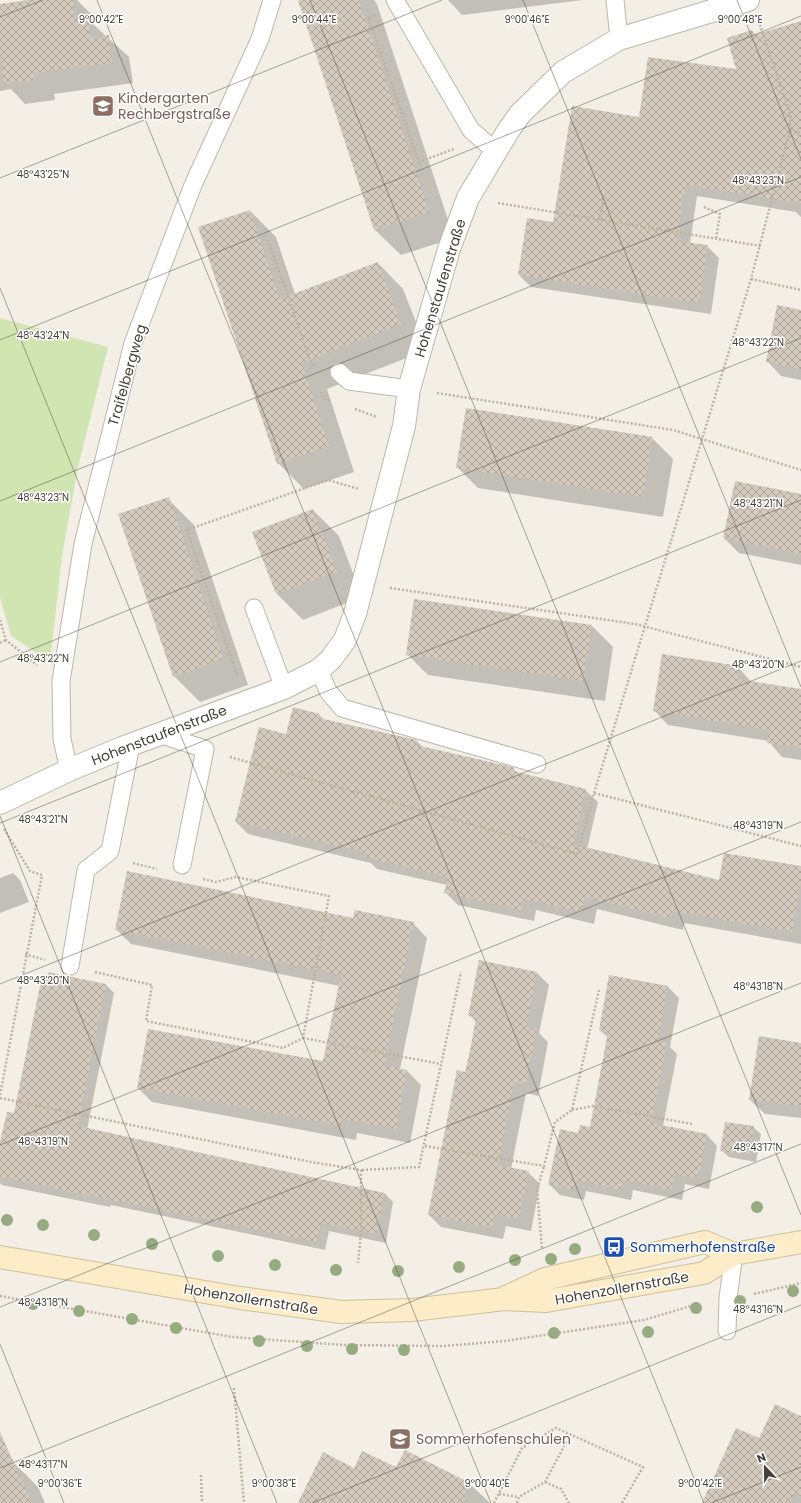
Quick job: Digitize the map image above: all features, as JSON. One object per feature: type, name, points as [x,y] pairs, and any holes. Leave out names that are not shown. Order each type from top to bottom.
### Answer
[{"type":"street","name":"Hohenstaufenstraße","points":[[0,813],[69,770],[159,734],[284,688],[320,670],[331,659],[345,640],[364,584],[404,426],[409,389],[449,249],[468,198],[495,151],[520,114],[563,72],[619,39],[748,0]]},
{"type":"street","name":"Hohenzollernstraße","points":[[504,1298],[545,1279],[705,1242],[734,1254]]},
{"type":"street","name":"Hohenzollernstraße","points":[[0,1257],[240,1298],[341,1312],[412,1310],[504,1298],[546,1301],[704,1273],[734,1254],[801,1242]]},
{"type":"lane","name":"Traifelbergweg","points":[[69,770],[62,739],[61,681],[83,544],[133,343],[193,185],[260,39],[272,0]]},
{"type":"lane","points":[[615,0],[619,39]]},
{"type":"lane","points":[[397,4],[471,130],[495,151]]},
{"type":"lane","points":[[339,372],[349,381],[409,389]]},
{"type":"lane","points":[[254,608],[284,688]]},
{"type":"lane","points":[[320,670],[328,691],[342,708],[537,764]]},
{"type":"lane","points":[[159,734],[205,749],[182,865]]},
{"type":"lane","points":[[70,966],[86,870],[110,851],[131,745]]},
{"type":"lane","points":[[727,1331],[728,1298],[734,1254]]},
{"type":"path","points":[[397,4],[368,17],[419,162],[459,147],[495,151]]},
{"type":"path","points":[[205,749],[244,762],[577,854],[644,626],[761,246],[790,130],[791,116],[759,22]]},
{"type":"path","points":[[790,130],[801,133]]},
{"type":"path","points":[[599,220],[604,196]]},
{"type":"path","points":[[468,198],[761,246]]},
{"type":"path","points":[[704,207],[720,214],[716,239]]},
{"type":"path","points":[[268,240],[314,370]]},
{"type":"path","points":[[751,279],[801,290]]},
{"type":"path","points":[[319,384],[324,399],[338,404]]},
{"type":"path","points":[[409,389],[673,430],[801,470]]},
{"type":"path","points":[[353,409],[404,426]]},
{"type":"path","points":[[246,702],[187,530],[328,480],[386,496]]},
{"type":"path","points":[[364,584],[644,626],[801,667]]},
{"type":"path","points":[[0,620],[6,640],[27,658],[61,681]]},
{"type":"path","points":[[0,643],[6,640]]},
{"type":"path","points":[[594,793],[801,846]]},
{"type":"path","points":[[0,813],[30,872],[42,875],[25,954],[0,1097],[311,1162],[361,1170],[419,1167],[425,1146],[461,972]]},
{"type":"path","points":[[103,856],[165,870]]},
{"type":"path","points":[[202,879],[216,882],[236,877],[329,896],[303,1038]]},
{"type":"path","points":[[25,954],[152,985],[146,1021],[283,1048],[303,1038],[441,1064]]},
{"type":"path","points":[[572,1110],[599,990]]},
{"type":"path","points":[[542,1248],[537,1190],[555,1122],[572,1110],[593,1106],[692,1124]]},
{"type":"path","points":[[425,1146],[544,1166]]},
{"type":"path","points":[[358,1263],[361,1170]]},
{"type":"path","points":[[234,1388],[244,1503]]},
{"type":"path","points":[[494,1503],[522,1448],[556,1428],[643,1467],[622,1503]]},
{"type":"path","points":[[499,1494],[519,1497],[545,1482],[570,1435]]},
{"type":"path","points":[[201,1475],[202,1503]]},
{"type":"path","points":[[545,1482],[561,1489],[569,1503]]},
{"type":"path","points":[[517,1503],[519,1497]]},
{"type":"green space","points":[[0,318],[108,347],[78,467],[62,556],[50,662],[11,636],[0,598]]},
{"type":"building","name":"Kindergarten Rechbergstraße","points":[[28,0],[73,0],[76,19],[88,17],[90,38],[109,35],[112,63],[34,73],[35,80],[4,84],[0,55],[0,4]]},
{"type":"building","points":[[298,0],[359,0],[429,212],[374,230]]},
{"type":"building","points":[[801,21],[801,203],[685,185],[677,241],[708,245],[699,303],[518,275],[527,218],[553,222],[572,106],[639,117],[648,57],[736,69],[727,38],[752,30],[754,35]]},
{"type":"building","points":[[250,210],[280,299],[378,262],[401,324],[302,363],[329,446],[277,464],[198,227]]},
{"type":"building","points":[[777,305],[801,310],[801,369],[766,362]]},
{"type":"building","points":[[466,408],[653,437],[643,497],[456,468]]},
{"type":"building","points":[[735,481],[801,494],[801,554],[723,538]]},
{"type":"building","points":[[169,497],[223,659],[173,677],[118,514]]},
{"type":"building","points":[[313,509],[337,572],[276,594],[252,532]]},
{"type":"building","points":[[414,599],[592,625],[584,681],[406,655]]},
{"type":"building","points":[[662,654],[739,666],[737,679],[801,689],[801,748],[767,743],[769,730],[653,711]]},
{"type":"building","points":[[293,707],[320,714],[319,718],[417,740],[416,745],[512,767],[514,768],[513,771],[586,789],[573,844],[719,880],[724,853],[801,866],[801,881],[792,932],[672,911],[670,918],[585,897],[581,912],[524,899],[521,910],[444,893],[448,877],[364,857],[365,852],[235,822],[259,727],[286,734]]},
{"type":"building","points":[[127,871],[353,918],[355,910],[414,922],[384,1065],[407,1070],[396,1129],[343,1119],[342,1126],[137,1088],[148,1029],[323,1061],[341,975],[115,930]]},
{"type":"building","points":[[479,960],[537,972],[526,1027],[537,1029],[526,1084],[514,1082],[498,1165],[529,1171],[519,1219],[494,1214],[492,1228],[428,1215],[457,1070],[465,1072],[471,1046],[476,1017],[468,1016]]},
{"type":"building","points":[[48,972],[106,984],[78,1126],[384,1193],[377,1234],[321,1223],[316,1242],[0,1177],[0,1142],[7,1112],[14,1113],[41,981],[46,982]]},
{"type":"building","points":[[609,975],[668,986],[658,1041],[667,1043],[651,1123],[707,1134],[698,1179],[675,1174],[671,1190],[623,1180],[621,1190],[576,1180],[574,1190],[548,1185],[560,1129],[578,1133],[580,1125],[590,1127],[608,1032],[599,1030]]},
{"type":"building","points":[[759,1036],[801,1043],[801,1106],[749,1100]]},
{"type":"building","points":[[725,1122],[754,1126],[749,1155],[720,1151]]},
{"type":"building","points":[[775,1404],[801,1416],[801,1496],[794,1493],[790,1503],[702,1503],[736,1428],[759,1438]]},
{"type":"building","points":[[0,1432],[32,1503],[0,1503]]},
{"type":"building","points":[[405,1450],[472,1484],[462,1503],[298,1503],[323,1452],[354,1468],[362,1451],[396,1467]]},
{"type":"place","name":"Kindergarten Rechbergstraße","points":[[103,106]]},
{"type":"place","name":"Sommerhofenstraße","points":[[614,1247]]},
{"type":"place","name":"Sommerhofenschulen","points":[[400,1439]]}]
